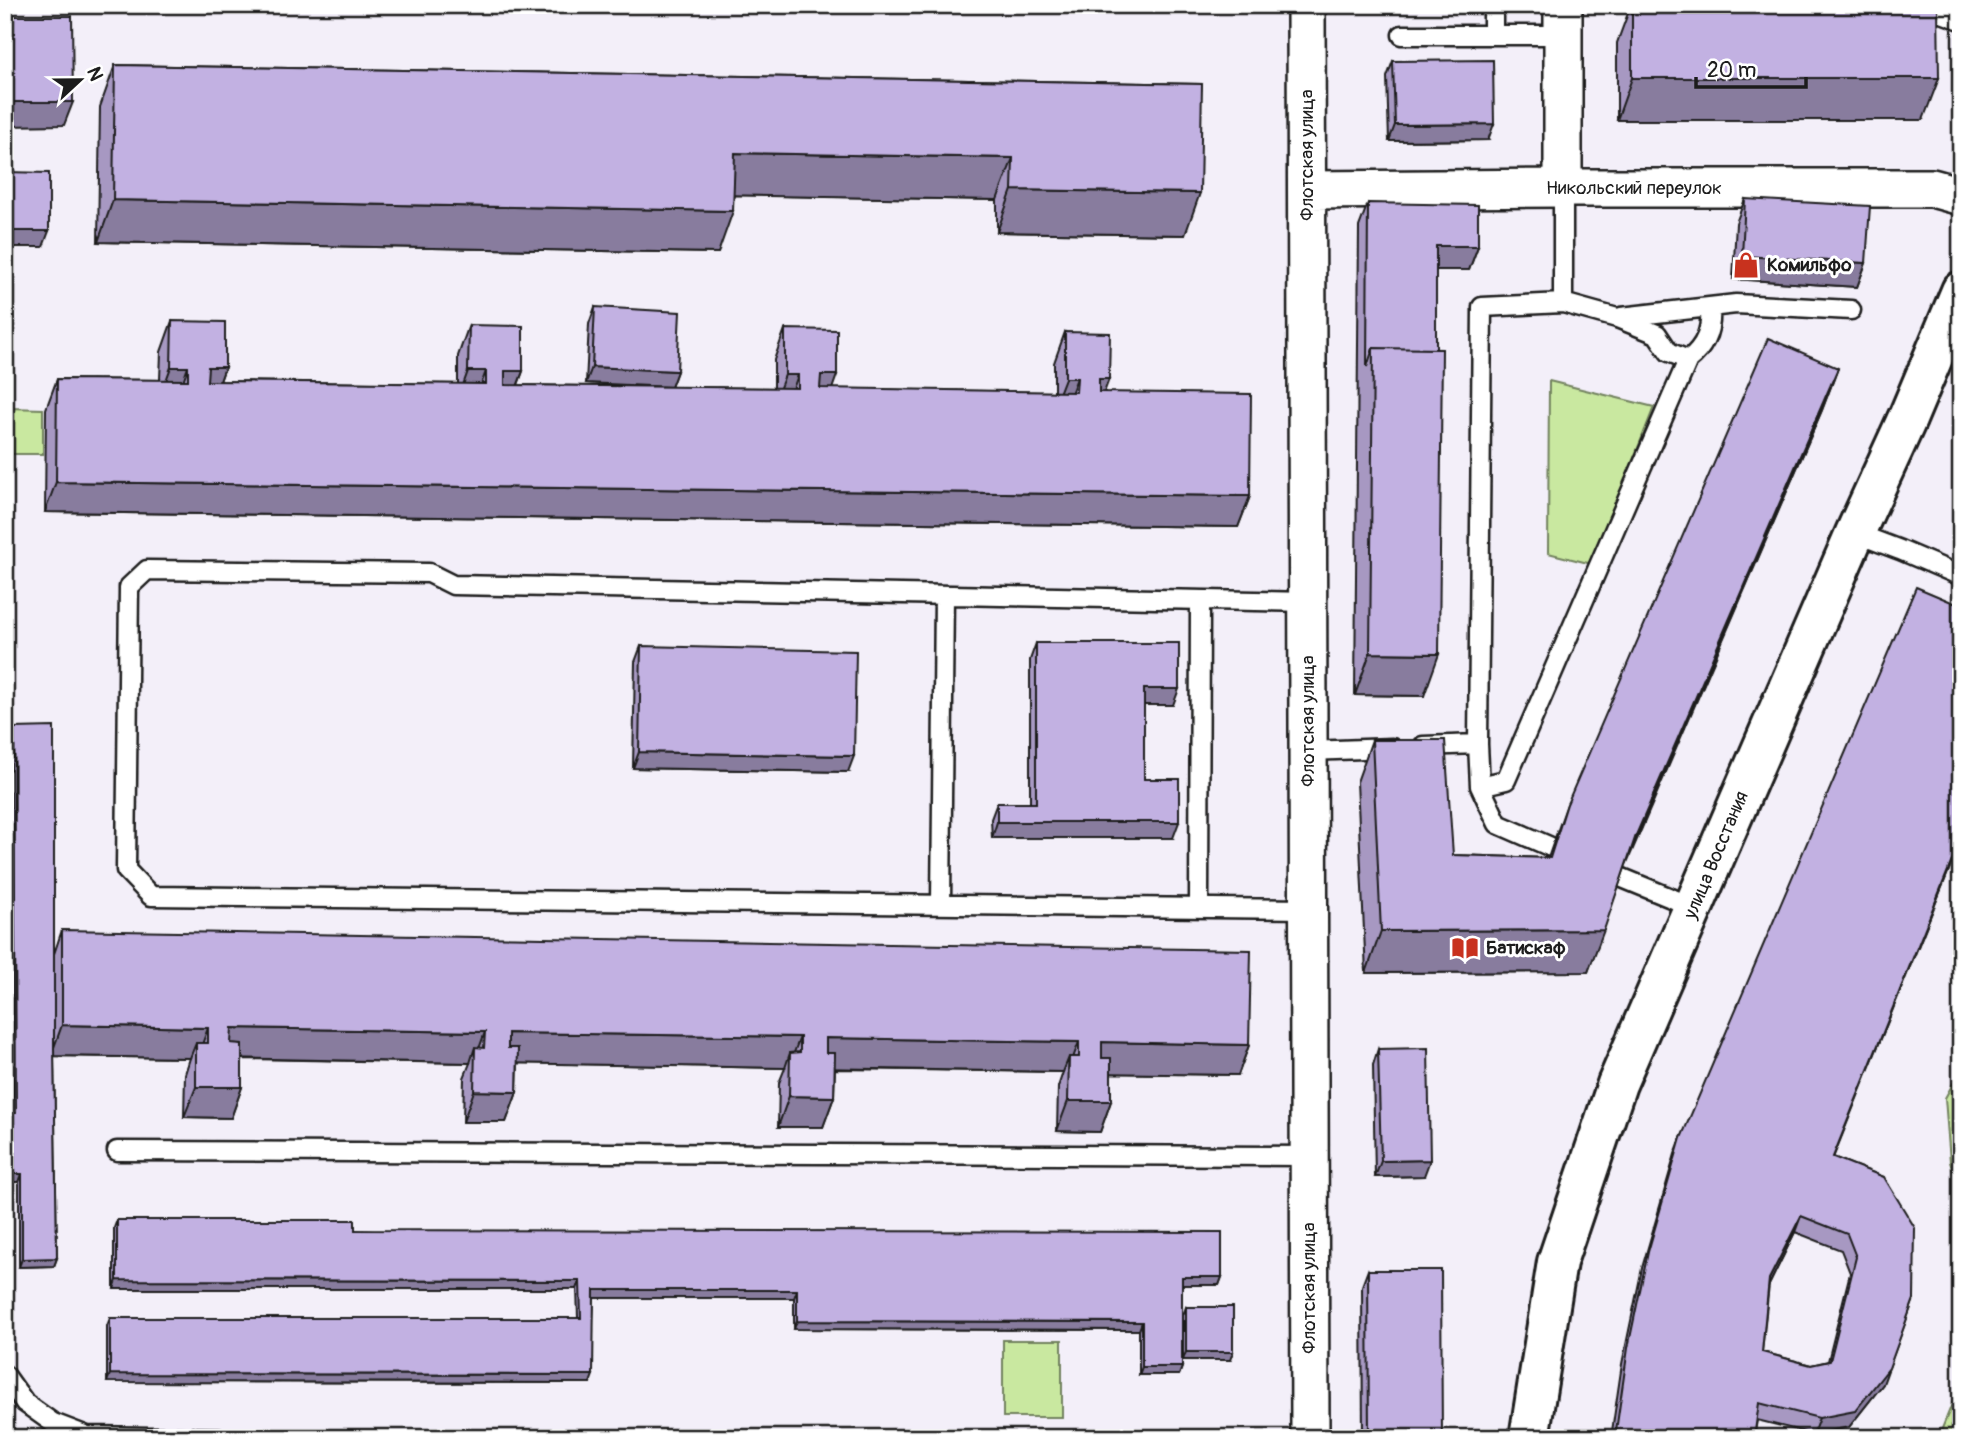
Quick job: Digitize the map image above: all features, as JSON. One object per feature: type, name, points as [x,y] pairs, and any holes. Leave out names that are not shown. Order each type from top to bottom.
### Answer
[{"type":"street","name":"Флотская улица","points":[[1306,5],[1310,1438]]},
{"type":"street","points":[[1563,20],[1563,188]]},
{"type":"street","name":"Никольский переулок","points":[[1307,190],[1931,188],[1961,196]]},
{"type":"street","name":"улица Восстания","points":[[1529,1438],[1557,1262],[1617,1084],[1961,291]]},
{"type":"lane","points":[[1493,5],[1493,35]]},
{"type":"lane","points":[[1906,5],[1961,20]]},
{"type":"lane","points":[[1402,35],[1493,35],[1563,20]]},
{"type":"lane","points":[[1563,188],[1563,303]]},
{"type":"lane","points":[[1551,847],[1498,824],[1480,786],[1478,744],[1482,307],[1563,303],[1617,318],[1657,334],[1669,352],[1688,360]]},
{"type":"lane","points":[[1617,318],[1736,304],[1851,310]]},
{"type":"lane","points":[[1480,786],[1506,780],[1688,360],[1699,351],[1712,323],[1710,307]]},
{"type":"lane","points":[[1855,533],[1961,576]]},
{"type":"lane","points":[[1308,602],[453,585],[429,573],[147,570],[129,587],[126,856],[126,870],[151,896],[1308,909]]},
{"type":"lane","points":[[941,905],[944,595]]},
{"type":"lane","points":[[1199,908],[1200,600]]},
{"type":"lane","points":[[1308,751],[1478,744]]},
{"type":"lane","points":[[1620,877],[1693,907]]},
{"type":"lane","points":[[117,1151],[1309,1156]]},
{"type":"lane","points":[[5,1375],[25,1403],[53,1423],[87,1436],[219,1438]]},
{"type":"green space","points":[[1549,381],[1654,407],[1592,564],[1548,553]]},
{"type":"green space","points":[[8,408],[43,409],[43,454],[7,454]]},
{"type":"green space","points":[[1961,1069],[1961,1193],[1950,1162],[1945,1098]]},
{"type":"green space","points":[[1003,1340],[1062,1340],[1062,1417],[1003,1417]]},
{"type":"green space","points":[[1961,1382],[1961,1438],[1954,1438],[1941,1431]]},
{"type":"building","points":[[1632,5],[1938,5],[1939,78],[1632,78]]},
{"type":"building","points":[[5,16],[72,16],[73,102],[5,102]]},
{"type":"building","points":[[1493,60],[1494,124],[1395,125],[1393,61]]},
{"type":"building","points":[[115,65],[1202,84],[1200,193],[1012,190],[1013,158],[735,153],[733,211],[113,200]]},
{"type":"building","points":[[5,172],[49,173],[49,231],[5,231]]},
{"type":"building","points":[[1745,199],[1870,206],[1866,263],[1742,256]]},
{"type":"building","points":[[1368,203],[1478,205],[1478,246],[1436,246],[1436,349],[1373,348],[1367,367]]},
{"type":"building","points":[[595,307],[680,312],[677,371],[592,367]]},
{"type":"building","points":[[172,321],[225,322],[225,367],[208,367],[207,381],[486,384],[486,371],[468,371],[469,325],[523,326],[523,371],[505,371],[505,385],[798,388],[798,375],[785,375],[785,329],[837,330],[837,375],[821,375],[820,388],[1076,392],[1077,378],[1065,378],[1065,332],[1110,333],[1109,379],[1099,379],[1099,392],[1251,394],[1250,496],[56,482],[57,379],[188,380],[188,367],[171,367]]},
{"type":"building","points":[[1768,338],[1838,368],[1636,835],[1604,930],[1381,931],[1372,740],[1445,740],[1453,855],[1550,858],[1567,804]]},
{"type":"building","points":[[1373,348],[1442,349],[1439,654],[1370,653]]},
{"type":"building","points":[[1916,587],[1961,606],[1961,838],[1833,1157],[1884,1177],[1915,1228],[1914,1299],[1889,1368],[1855,1411],[1819,1418],[1759,1403],[1754,1438],[1615,1438],[1628,1348],[1648,1252],[1681,1138]],"holes":[[[1801,1216],[1847,1234],[1856,1257],[1830,1361],[1811,1365],[1762,1352],[1769,1279]]]},
{"type":"building","points":[[1036,643],[1179,643],[1179,689],[1144,689],[1144,779],[1179,779],[1179,822],[997,822],[997,803],[1036,803]]},
{"type":"building","points":[[641,646],[856,651],[854,756],[639,752]]},
{"type":"building","points":[[54,727],[57,1258],[22,1259],[22,1174],[5,1174],[5,1113],[16,1113],[14,728]]},
{"type":"building","points":[[62,930],[1251,950],[1249,1045],[1102,1042],[1102,1058],[1111,1058],[1111,1101],[1068,1101],[1069,1057],[1079,1057],[1079,1042],[826,1038],[826,1053],[835,1053],[834,1097],[789,1096],[790,1053],[800,1052],[800,1037],[508,1033],[508,1048],[518,1048],[517,1092],[474,1091],[475,1047],[484,1048],[485,1032],[232,1028],[231,1043],[242,1044],[242,1087],[196,1087],[196,1043],[208,1043],[208,1028],[62,1025]]},
{"type":"building","points":[[1428,1048],[1430,1160],[1381,1161],[1378,1049]]},
{"type":"building","points":[[117,1220],[355,1220],[355,1230],[1222,1232],[1222,1277],[1182,1277],[1182,1367],[1142,1367],[1142,1322],[797,1321],[797,1290],[594,1290],[593,1375],[110,1374],[110,1318],[581,1318],[580,1281],[117,1280]]},
{"type":"building","points":[[1368,1270],[1441,1270],[1442,1438],[1369,1438]]},
{"type":"building","points":[[1186,1307],[1233,1307],[1233,1352],[1186,1352]]},
{"type":"place","name":"Комильфо","points":[[1746,265]]},
{"type":"place","name":"Батискаф","points":[[1465,948]]}]
